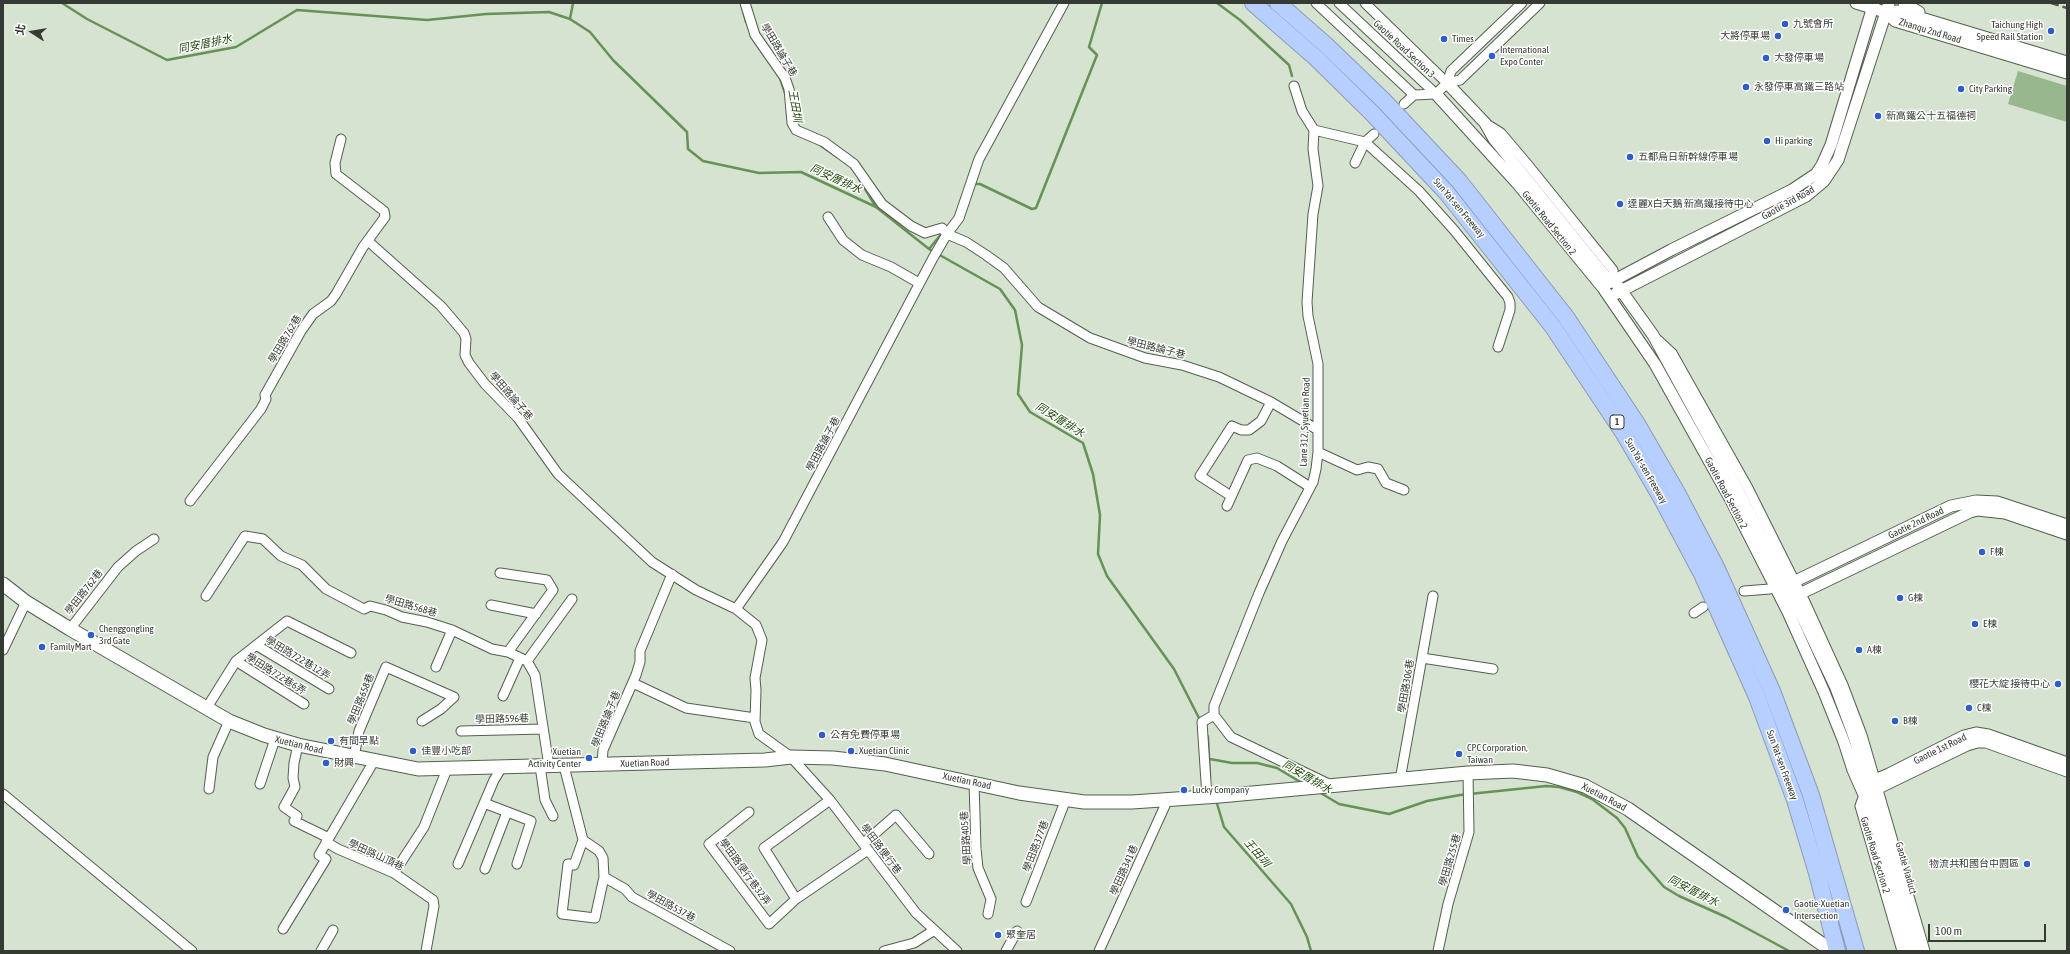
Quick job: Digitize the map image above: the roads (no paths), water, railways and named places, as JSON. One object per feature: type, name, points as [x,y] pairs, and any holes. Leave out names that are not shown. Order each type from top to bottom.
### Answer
[{"type":"highway","name":"Sun Yat-sen Freeway","points":[[1253,3],[1327,69],[1392,134],[1446,192],[1553,327],[1623,432],[1662,498],[1702,574],[1757,697],[1795,800],[1817,873],[1837,951]]},
{"type":"highway","name":"Sun Yat-sen Freeway","points":[[1278,3],[1327,46],[1384,101],[1459,181],[1566,317],[1637,424],[1676,491],[1716,567],[1772,691],[1810,795],[1851,929],[1856,951]]},
{"type":"main road","name":"Xuetian Road","points":[[3,584],[26,602],[70,629],[229,721],[275,739],[298,746],[418,769],[765,760],[791,757],[834,758],[885,764],[974,782],[1019,793],[1084,802],[1207,797],[1400,780],[1468,778],[1513,771],[1547,775],[1575,782],[1628,809],[1832,951]]},
{"type":"street","name":"學田路論子巷","points":[[745,3],[755,35],[785,78],[789,89],[792,123],[796,130],[824,142],[854,164],[882,204],[911,226],[926,233],[942,228],[947,234],[966,242],[1004,268],[1038,307],[1090,338],[1145,358],[1182,365],[1219,378],[1271,402],[1318,430]]},
{"type":"street","name":"學田路論子巷","points":[[736,609],[754,581],[783,542],[919,283],[947,234],[959,218],[978,159],[1064,3]]},
{"type":"street","points":[[1316,3],[1414,95]]},
{"type":"street","name":"Gaotie Road Section 3","points":[[1339,3],[1436,94]]},
{"type":"street","name":"Gaotie Road Section 3","points":[[1365,3],[1447,83]]},
{"type":"street","points":[[1404,104],[1414,95],[1436,94],[1447,83],[1451,71],[1522,3]]},
{"type":"street","points":[[1447,83],[1460,80],[1540,3]]},
{"type":"street","points":[[1856,3],[1887,8]]},
{"type":"street","points":[[1904,3],[1939,23]]},
{"type":"street","name":"Gaotie 3rd Road","points":[[1600,290],[1613,279],[1792,190],[1816,174],[1831,145],[1873,6]]},
{"type":"street","name":"Gaotie 3rd Road","points":[[1607,299],[1621,289],[1806,196],[1824,181],[1838,160],[1887,8]]},
{"type":"street","name":"Zhanqu 2nd Road","points":[[1887,8],[2067,62]]},
{"type":"street","name":"Zhanqu 2nd Road","points":[[1887,8],[1895,21],[2067,73]]},
{"type":"street","name":"Gaotie Road Section 2","points":[[1447,83],[1485,123],[1494,139],[1605,276],[1613,279],[1653,335],[1740,494],[1780,588],[1789,599],[1824,692],[1869,787],[1925,951]]},
{"type":"street","points":[[1294,86],[1302,111],[1314,130],[1365,142],[1419,192],[1449,225],[1508,297],[1510,310],[1498,347]]},
{"type":"street","name":"Gaotie Road Section 2","points":[[1436,94],[1517,183],[1607,299],[1655,364],[1780,588],[1789,599],[1843,685],[1862,735],[1869,787],[1860,806],[1902,951]]},
{"type":"street","name":"Lane 312, Syuetian Road","points":[[1214,716],[1214,706],[1259,593],[1282,541],[1313,482],[1318,452],[1318,364],[1308,316],[1307,302],[1313,214],[1318,186],[1313,149],[1314,130]]},
{"type":"street","points":[[1355,163],[1365,142],[1374,134]]},
{"type":"street","name":"學田路762巷","points":[[190,501],[261,409],[266,399],[265,396],[301,331],[313,314],[331,300],[336,294],[349,268],[385,217],[384,211],[336,174],[335,163],[341,139]]},
{"type":"street","points":[[828,217],[843,240],[862,255],[891,267],[919,283]]},
{"type":"street","name":"學田路論子巷","points":[[368,241],[441,306],[464,333],[466,339],[465,355],[469,363],[485,384],[518,418],[558,474],[652,562],[696,590],[736,609],[756,625],[762,640],[755,678],[755,722],[759,734],[791,757]]},
{"type":"street","points":[[1231,496],[1200,476],[1232,426],[1241,430],[1249,430],[1261,421],[1271,402]]},
{"type":"street","points":[[1318,452],[1358,470],[1368,467],[1378,469],[1386,483],[1404,490]]},
{"type":"street","points":[[1227,506],[1248,460],[1257,458],[1277,466],[1310,487]]},
{"type":"street","name":"Gaotie 2nd Road","points":[[1780,588],[1951,506],[1976,501],[1997,502],[2067,525]]},
{"type":"street","name":"Gaotie 2nd Road","points":[[1789,599],[1977,510],[2005,513],[2067,534]]},
{"type":"street","name":"學田路568巷","points":[[206,596],[245,536],[263,539],[281,556],[302,565],[326,589],[364,609],[370,606],[452,630],[492,649],[508,652],[523,659]]},
{"type":"street","name":"學田路762巷","points":[[70,629],[118,567],[136,551],[154,539]]},
{"type":"street","points":[[500,573],[547,580],[553,590],[508,652]]},
{"type":"street","name":"學田路論子巷","points":[[602,765],[604,750],[633,683],[640,662],[640,651],[672,574]]},
{"type":"street","points":[[1744,591],[1780,588]]},
{"type":"street","name":"學田路306巷","points":[[1400,780],[1433,596]]},
{"type":"street","points":[[503,696],[523,659],[572,599]]},
{"type":"street","points":[[3,650],[26,602]]},
{"type":"street","points":[[492,605],[536,614]]},
{"type":"street","points":[[1694,613],[1703,607]]},
{"type":"street","points":[[206,709],[236,661],[287,621],[351,653]]},
{"type":"street","points":[[436,667],[452,630]]},
{"type":"street","name":"學田路722巷12弄","points":[[256,645],[329,690]]},
{"type":"street","points":[[1422,658],[1493,669]]},
{"type":"street","points":[[523,659],[535,675],[543,729],[545,800],[553,816]]},
{"type":"street","name":"學田路722巷6弄","points":[[236,661],[304,704]]},
{"type":"street","name":"學田路658巷","points":[[354,757],[359,731],[386,667],[454,698],[441,709],[422,721]]},
{"type":"street","name":"學田路論子巷","points":[[633,683],[686,708],[755,718]]},
{"type":"street","points":[[1207,797],[1202,722],[1214,716],[1231,737],[1334,786]]},
{"type":"street","points":[[209,789],[213,757],[229,721]]},
{"type":"street","name":"學田路596巷","points":[[461,731],[543,729]]},
{"type":"street","name":"Gaotie 1st Road","points":[[1869,787],[1964,736],[1976,733],[1988,735],[2067,763]]},
{"type":"street","points":[[260,784],[275,739]]},
{"type":"street","name":"Gaotie 1st Road","points":[[1869,787],[1977,742],[1986,742],[2067,771]]},
{"type":"street","name":"學田路山頂巷","points":[[298,746],[294,763],[293,778],[295,787],[284,807],[297,816],[294,821],[327,840],[338,849],[394,873],[434,902],[426,951]]},
{"type":"street","name":"學田路便行巷","points":[[791,757],[830,800],[916,913],[956,951]]},
{"type":"street","points":[[282,929],[326,859],[319,855],[374,761]]},
{"type":"street","points":[[564,766],[583,840],[574,865],[568,864],[562,914],[595,918],[604,877],[603,858],[599,851],[583,840]]},
{"type":"street","points":[[458,864],[494,780],[502,767]]},
{"type":"street","points":[[394,873],[424,826],[447,769]]},
{"type":"street","name":"學田路255巷","points":[[1438,951],[1448,904],[1469,832],[1470,803],[1468,778]]},
{"type":"street","name":"學田路405巷","points":[[974,782],[978,868],[990,899],[988,914]]},
{"type":"street","name":"Gaotie Viaduct","points":[[1869,787],[1880,842],[1907,924],[1918,951]]},
{"type":"street","points":[[3,794],[192,951]]},
{"type":"street","name":"學田路377巷","points":[[1026,902],[1066,799]]},
{"type":"street","name":"學田路341巷","points":[[1100,951],[1168,799]]},
{"type":"street","points":[[796,899],[764,848],[830,800]]},
{"type":"street","points":[[484,803],[531,821],[517,864]]},
{"type":"street","points":[[485,869],[507,812]]},
{"type":"street","name":"學田路便行巷32弄","points":[[749,812],[709,844],[769,924],[796,899],[866,846],[896,815],[929,854]]},
{"type":"street","name":"學田路537巷","points":[[604,877],[625,889],[632,897],[730,951]]},
{"type":"street","name":"Gaotie Viaduct","points":[[1907,924],[1910,951]]},
{"type":"street","points":[[321,951],[333,930]]},
{"type":"street","points":[[884,951],[914,943],[934,931]]},
{"type":"street","points":[[1006,951],[1017,931]]},
{"type":"waterway","name":"同安厝排水","points":[[62,3],[87,19],[167,60],[236,47],[297,10],[427,20],[486,14],[549,12],[570,19],[590,32],[613,60],[687,132],[688,149],[703,161],[759,173],[801,172],[876,207],[929,249],[1000,289],[1015,310],[1022,345],[1018,394],[1030,412],[1083,443],[1093,474],[1100,515],[1098,554],[1107,576],[1174,669],[1201,722]]},
{"type":"waterway","points":[[570,19],[573,3]]},
{"type":"waterway","name":"王田圳","points":[[741,3],[746,22]]},
{"type":"waterway","points":[[973,184],[980,184],[1032,209],[1036,208],[1097,55],[1089,47],[1102,3]]},
{"type":"waterway","points":[[1217,3],[1240,20],[1289,65],[1292,76]]},
{"type":"waterway","name":"王田圳","points":[[751,36],[780,78],[785,93]]},
{"type":"waterway","name":"王田圳","points":[[817,143],[837,157]]},
{"type":"waterway","name":"王田圳","points":[[859,179],[876,207]]},
{"type":"waterway","points":[[929,249],[943,232]]},
{"type":"waterway","name":"同安厝排水","points":[[1206,733],[1208,737],[1210,778]]},
{"type":"waterway","name":"同安厝排水","points":[[1210,759],[1232,763],[1257,763],[1277,768],[1302,783]]},
{"type":"waterway","name":"同安厝排水","points":[[1319,792],[1339,804],[1389,814],[1427,801],[1460,795],[1546,786],[1559,787],[1577,792],[1592,799],[1617,818],[1625,828],[1638,857],[1664,887],[1679,896],[1726,917],[1789,951]]},
{"type":"waterway","name":"王田圳","points":[[1216,800],[1224,827],[1291,904],[1307,937],[1311,951]]},
{"type":"railway","points":[[2051,3],[2067,8]]},
{"type":"place","name":"九號會所","points":[[1785,24]]},
{"type":"place","name":"Taichung High Speed Rail Station","points":[[2051,31]]},
{"type":"place","name":"大將停車場","points":[[1778,36]]},
{"type":"place","name":"Times","points":[[1444,39]]},
{"type":"place","name":"International Expo Conter","points":[[1492,56]]},
{"type":"place","name":"大發停車場","points":[[1766,58]]},
{"type":"place","name":"永發停車高鐵三路站","points":[[1746,87]]},
{"type":"place","name":"City Parking","points":[[1961,89]]},
{"type":"place","name":"新高鐵公十五福德祠","points":[[1878,116]]},
{"type":"place","name":"Hi parking","points":[[1767,141]]},
{"type":"place","name":"五都烏日新幹線停車場","points":[[1630,157]]},
{"type":"place","name":"達麗X白天鵝 新高鐵接待中心","points":[[1620,204]]},
{"type":"place","name":"F棟","points":[[1982,552]]},
{"type":"place","name":"G棟","points":[[1900,598]]},
{"type":"place","name":"E棟","points":[[1975,624]]},
{"type":"place","name":"Chenggongling 3rd Gate","points":[[91,635]]},
{"type":"place","name":"FamilyMart","points":[[42,647]]},
{"type":"place","name":"A棟","points":[[1859,650]]},
{"type":"place","name":"櫻花大綻 接待中心","points":[[2058,684]]},
{"type":"place","name":"C棟","points":[[1969,708]]},
{"type":"place","name":"B棟","points":[[1895,721]]},
{"type":"place","name":"公有免費停車場","points":[[822,735]]},
{"type":"place","name":"有間早點","points":[[331,741]]},
{"type":"place","name":"佳豐小吃部","points":[[413,751]]},
{"type":"place","name":"Xuetian Clinic","points":[[851,751]]},
{"type":"place","name":"CPC Corporation, Taiwan","points":[[1459,754]]},
{"type":"place","name":"Xuetian Activity Center","points":[[589,758]]},
{"type":"place","name":"財興","points":[[326,763]]},
{"type":"place","name":"Lucky Company","points":[[1184,790]]},
{"type":"place","name":"物流共和國台中園區","points":[[2027,864]]},
{"type":"place","name":"Gaotie-Xuetian Intersection","points":[[1786,910]]},
{"type":"place","name":"聚奎居","points":[[998,935]]}]
